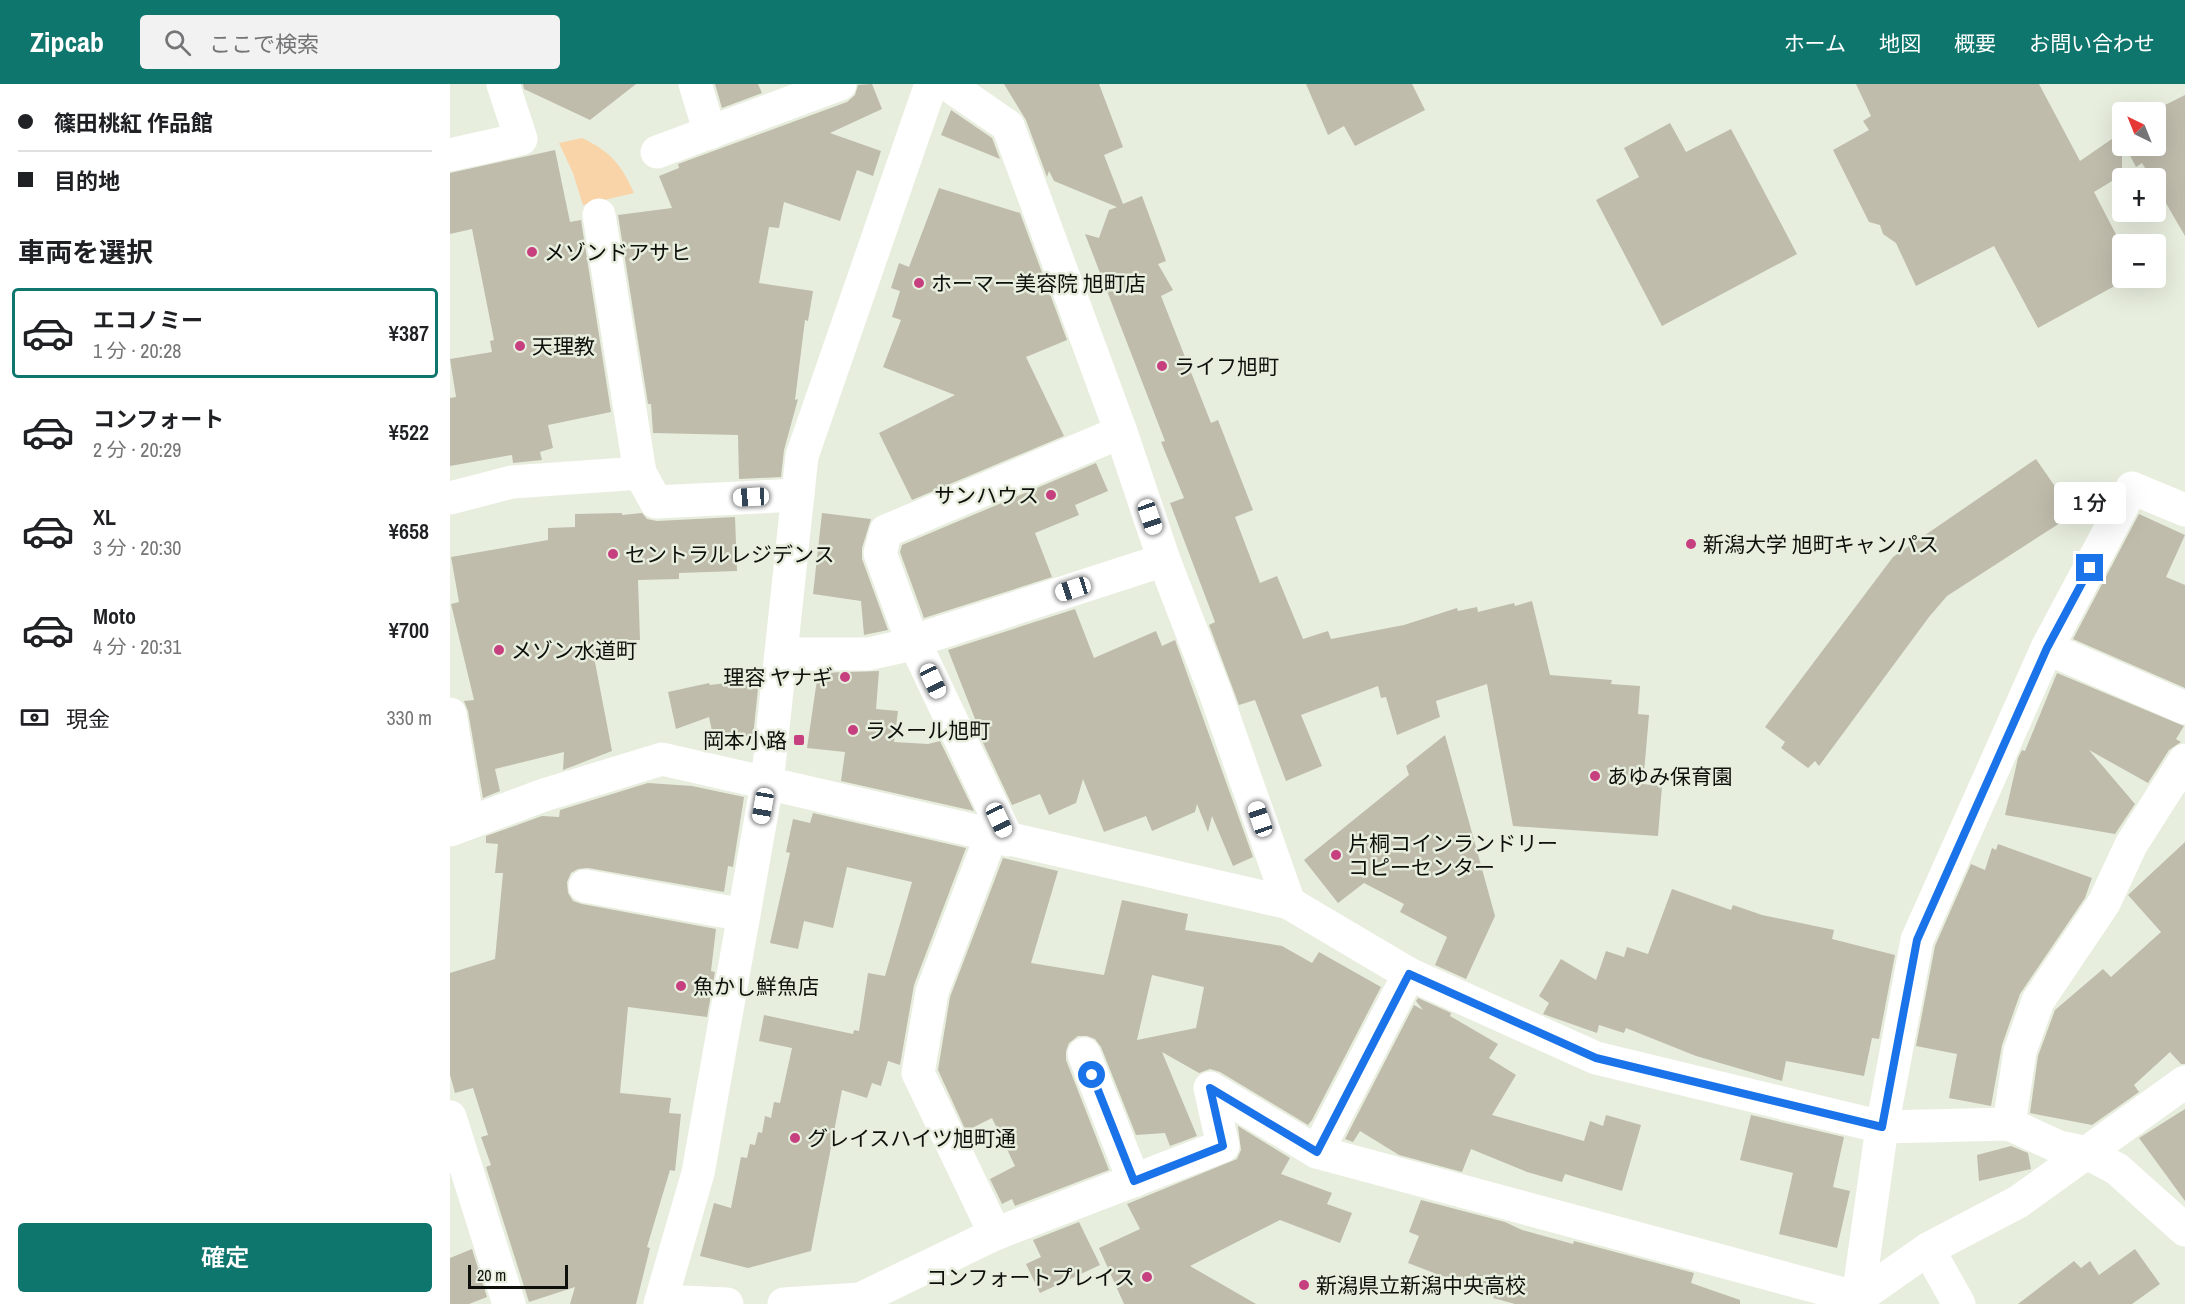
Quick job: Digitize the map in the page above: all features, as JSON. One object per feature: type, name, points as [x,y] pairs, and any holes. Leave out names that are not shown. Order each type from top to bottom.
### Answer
[{"type":"street","points":[[450,155],[521,139],[502,84]]},
{"type":"street","points":[[695,84],[710,133]]},
{"type":"street","points":[[657,152],[840,84]]},
{"type":"street","points":[[727,1304],[661,1302],[698,1173],[767,784],[802,456],[931,84]]},
{"type":"street","points":[[947,84],[1008,126],[1121,432],[1164,560],[1215,692],[1289,903]]},
{"type":"street","points":[[599,215],[640,473],[656,502],[798,495]]},
{"type":"street","points":[[995,1234],[918,1073],[932,992],[1000,838],[914,643],[880,553],[886,531],[1121,432]]},
{"type":"street","points":[[450,498],[512,482],[640,473]]},
{"type":"street","points":[[1858,1298],[1882,1127],[1917,940],[2047,648],[2132,488],[2185,510]]},
{"type":"street","points":[[781,654],[867,654],[914,643],[1164,560]]},
{"type":"street","points":[[2047,648],[2185,708]]},
{"type":"street","points":[[450,714],[459,827],[544,795],[662,759],[1289,903],[1409,974],[1596,1058],[1882,1127],[2009,1124],[2059,1147],[2087,1153],[2117,1168],[2185,1230]]},
{"type":"street","points":[[2009,1124],[2020,1051],[2038,1001],[2104,903],[2131,846],[2185,760]]},
{"type":"street","points":[[585,886],[744,915]]},
{"type":"street","points":[[1317,1152],[1409,974]]},
{"type":"street","points":[[1084,1054],[1134,1181]]},
{"type":"street","points":[[1858,1298],[1928,1249],[2018,1202],[2185,1082]]},
{"type":"street","points":[[784,1304],[860,1299],[995,1234],[1223,1146],[1210,1088],[1317,1152],[1858,1298]]},
{"type":"street","points":[[450,1117],[509,1304]]},
{"type":"street","points":[[1928,1249],[1959,1304]]},
{"type":"shaded area","points":[[582,138],[600,148],[614,160],[625,174],[634,193],[583,205],[573,173],[559,143]]},
{"type":"building","points":[[523,84],[636,84],[590,120],[524,89]]},
{"type":"building","points":[[715,84],[758,84],[762,93],[722,108]]},
{"type":"building","points":[[872,84],[882,109],[830,133],[881,151],[873,176],[857,170],[840,221],[784,202],[779,228],[769,227],[759,283],[813,291],[808,321],[805,320],[795,400],[798,399],[784,450],[781,477],[739,479],[738,435],[653,433],[651,404],[648,404],[618,215],[672,208],[659,176],[679,168],[678,164],[847,102],[855,95],[858,85]]},
{"type":"building","points":[[1004,84],[1099,84],[1123,147],[1104,155],[1123,204],[1142,196],[1166,261],[1158,264],[1173,290],[1161,296],[1211,423],[1218,420],[1253,510],[1235,517],[1260,583],[1277,576],[1303,639],[1328,631],[1331,639],[1404,625],[1457,608],[1458,611],[1477,607],[1478,612],[1532,601],[1550,675],[1612,680],[1611,684],[1640,686],[1638,714],[1649,715],[1643,784],[1662,786],[1658,836],[1513,826],[1487,684],[1436,701],[1440,717],[1397,735],[1386,697],[1381,698],[1378,686],[1301,715],[1322,766],[1286,781],[1255,700],[1239,705],[1209,625],[1215,622],[1170,503],[1184,498],[1161,442],[1165,441],[1085,234],[1099,238],[1109,210],[1117,207],[1054,181],[1049,171],[1047,177],[1026,120]]},
{"type":"building","points":[[1306,84],[1412,84],[1425,110],[1355,146],[1344,126],[1328,135]]},
{"type":"building","points":[[1856,84],[2039,84],[2080,161],[2112,139],[2112,156],[2122,156],[2122,168],[2112,168],[2112,181],[2094,192],[2116,234],[2112,234],[2112,287],[2038,328],[1994,246],[1916,286],[1896,243],[1883,234],[1880,225],[1869,222],[1833,150],[1869,130],[1863,121],[1871,116]]},
{"type":"building","points":[[2185,95],[2185,236],[2166,203],[2166,168],[2145,168],[2142,163],[2136,167],[2130,156],[2166,156],[2166,104]]},
{"type":"building","points":[[951,110],[992,138],[1000,159],[941,135]]},
{"type":"building","points":[[1670,123],[1686,152],[1731,129],[1797,254],[1662,326],[1596,200],[1639,177],[1624,148]]},
{"type":"building","points":[[555,150],[570,222],[581,220],[611,412],[548,425],[553,448],[540,452],[542,460],[513,463],[512,455],[450,466],[450,398],[456,397],[450,359],[492,352],[490,341],[494,340],[472,229],[450,234],[450,173]]},
{"type":"building","points":[[939,188],[1020,213],[1067,340],[1026,357],[1064,436],[912,500],[879,433],[955,395],[883,367],[901,320],[892,317],[900,291],[891,288],[899,263],[909,267]]},
{"type":"building","points":[[2036,459],[2074,514],[1947,596],[1819,766],[1815,761],[1808,768],[1781,748],[1785,742],[1765,727],[1893,557]]},
{"type":"building","points":[[1096,463],[1108,491],[1075,505],[1079,515],[1035,533],[1052,577],[924,618],[900,552],[902,545]]},
{"type":"building","points":[[622,513],[622,515],[642,513],[647,519],[657,521],[735,517],[737,571],[679,573],[679,579],[638,580],[640,640],[626,640],[626,649],[609,650],[610,656],[594,657],[612,751],[563,770],[564,752],[495,769],[500,791],[483,798],[468,711],[464,701],[474,700],[451,604],[459,602],[451,557],[548,540],[548,528],[575,527],[575,514]]},
{"type":"building","points":[[822,513],[871,519],[862,548],[862,559],[888,630],[864,635],[861,601],[813,594]]},
{"type":"building","points":[[2139,514],[2185,535],[2166,577],[2185,585],[2185,688],[2073,639]]},
{"type":"building","points":[[1075,609],[1094,658],[1156,631],[1162,646],[1175,640],[1253,857],[1233,866],[1212,816],[1208,832],[1197,804],[1195,812],[1152,831],[1146,816],[1104,832],[1083,779],[1076,803],[1049,815],[1040,794],[1012,805],[977,730],[979,729],[948,650]]},
{"type":"building","points":[[879,671],[876,709],[898,711],[894,742],[928,744],[940,741],[974,811],[841,781],[845,752],[807,748],[818,673]]},
{"type":"building","points":[[2057,673],[2184,726],[2176,739],[2181,742],[2169,750],[2148,783],[2089,750],[2135,804],[2115,834],[2005,815],[2018,758],[2022,750],[2025,751]]},
{"type":"building","points":[[759,679],[753,737],[712,731],[709,717],[676,729],[668,692],[709,683],[710,685]]},
{"type":"building","points":[[1445,735],[1495,916],[1466,979],[1435,965],[1447,937],[1400,912],[1404,904],[1364,883],[1338,903],[1304,860],[1409,775],[1406,766]]},
{"type":"building","points":[[648,783],[692,786],[744,797],[733,867],[728,866],[724,892],[588,868],[578,869],[571,873],[567,882],[568,893],[573,901],[582,904],[716,929],[711,971],[715,972],[707,1017],[628,1007],[620,1093],[671,1098],[669,1113],[681,1114],[675,1171],[670,1170],[647,1247],[650,1248],[636,1304],[570,1304],[575,1287],[529,1302],[486,1167],[491,1165],[481,1137],[488,1135],[473,1088],[455,1093],[450,1075],[450,973],[495,959],[503,873],[495,873],[498,844],[486,843],[486,836],[542,816],[559,817],[560,810]]},
{"type":"building","points":[[813,813],[966,848],[914,985],[900,1065],[888,1061],[881,1086],[872,1083],[867,1098],[842,1090],[811,1251],[748,1268],[700,1256],[714,1203],[731,1208],[741,1157],[747,1158],[750,1144],[755,1145],[758,1132],[762,1133],[765,1116],[771,1118],[774,1102],[780,1103],[792,1048],[759,1041],[764,1015],[853,1034],[854,1030],[859,1031],[868,973],[885,976],[912,882],[847,867],[833,928],[804,921],[798,949],[770,943],[790,853],[786,852],[793,819],[810,823]]},
{"type":"building","points":[[2185,842],[2185,1064],[2181,1064],[2170,1052],[2134,1085],[2139,1092],[2092,1125],[2030,1113],[2038,1056],[2055,1010],[2103,969],[2111,977],[2161,932],[2128,895]]},
{"type":"building","points":[[1998,844],[2092,878],[2085,898],[2020,994],[2002,1045],[1991,1106],[1949,1098],[1957,1054],[1916,1046],[1935,946],[1971,864],[1985,870],[1992,848],[1996,850]]},
{"type":"building","points":[[1003,858],[1058,871],[1031,963],[1104,975],[1122,900],[1188,914],[1185,930],[1282,946],[1312,963],[1319,952],[1381,987],[1308,1125],[1220,1072],[1210,1069],[1199,1073],[1162,1052],[1197,1136],[1170,1146],[1165,1133],[1136,1135],[1101,1047],[1095,1039],[1078,1036],[1069,1043],[1066,1060],[1109,1170],[1015,1206],[1012,1199],[1002,1204],[990,1179],[1015,1166],[992,1118],[966,1131],[938,1070],[950,997]],"holes":[[[1152,975],[1204,987],[1196,1028],[1137,1040]]]},
{"type":"building","points":[[1672,889],[1731,910],[1733,905],[1762,915],[1834,930],[1832,939],[1895,955],[1879,1039],[1872,1038],[1864,1076],[1786,1061],[1782,1081],[1696,1056],[1626,1028],[1624,1033],[1599,1025],[1597,1033],[1543,1014],[1549,1003],[1539,996],[1561,959],[1596,980],[1606,951],[1624,957],[1627,947],[1648,954]]},
{"type":"building","points":[[1418,998],[1451,1013],[1450,1016],[1498,1044],[1489,1058],[1516,1075],[1492,1115],[1584,1141],[1590,1121],[1603,1126],[1606,1115],[1641,1125],[1622,1191],[1565,1174],[1562,1182],[1527,1172],[1471,1149],[1462,1172],[1399,1155],[1360,1131],[1353,1142],[1345,1139],[1414,1005],[1423,1010],[1416,1001]]},
{"type":"building","points":[[2185,1109],[2185,1201],[2139,1138]]},
{"type":"building","points":[[1751,1115],[1844,1137],[1833,1187],[1850,1191],[1837,1248],[1779,1234],[1793,1173],[1740,1160]]},
{"type":"building","points":[[1238,1126],[1290,1158],[1281,1174],[1332,1193],[1327,1204],[1352,1213],[1340,1243],[1280,1220],[1190,1266],[1256,1304],[1124,1304],[1099,1248],[1140,1229],[1127,1204],[1237,1159],[1241,1150]]},
{"type":"building","points":[[2011,1146],[2028,1153],[2031,1169],[1979,1181],[1977,1155]]},
{"type":"building","points":[[1421,1200],[1505,1222],[1522,1230],[1573,1244],[1574,1241],[1694,1273],[1691,1283],[1740,1300],[1740,1304],[1515,1304],[1493,1298],[1494,1296],[1408,1263],[1419,1236],[1409,1232]]},
{"type":"building","points":[[1079,1222],[1100,1265],[1040,1293],[1026,1264],[1041,1257],[1033,1240]]},
{"type":"building","points":[[472,1249],[487,1297],[469,1304],[450,1304],[450,1258]]},
{"type":"building","points":[[2135,1249],[2160,1284],[2132,1304],[2018,1304],[2074,1261],[2081,1268],[2090,1261],[2099,1275]]},
{"type":"place","name":"メゾンドアサヒ","points":[[532,252]]},
{"type":"place","name":"ホーマー美容院 旭町店","points":[[919,283]]},
{"type":"place","name":"天理教","points":[[520,346]]},
{"type":"place","name":"ライフ旭町","points":[[1162,366]]},
{"type":"place","name":"サンハウス","points":[[1051,495]]},
{"type":"place","name":"新潟大学 旭町キャンパス","points":[[1691,544]]},
{"type":"place","name":"セントラルレジデンス","points":[[613,554]]},
{"type":"place","name":"メゾン水道町","points":[[499,650]]},
{"type":"place","name":"理容 ヤナギ","points":[[845,677]]},
{"type":"place","name":"ラメール旭町","points":[[853,730]]},
{"type":"place","name":"岡本小路","points":[[799,740]]},
{"type":"place","name":"あゆみ保育園","points":[[1595,776]]},
{"type":"place","name":"片桐コインランドリー コピーセンター","points":[[1336,855]]},
{"type":"place","name":"魚かし鮮魚店","points":[[681,986]]},
{"type":"place","name":"グレイスハイツ旭町通","points":[[795,1138]]},
{"type":"place","name":"コンフォートプレイス","points":[[1147,1277]]},
{"type":"place","name":"新潟県立新潟中央高校","points":[[1304,1285]]},
{"type":"route","points":[[1092,1075],[1134,1181],[1223,1146],[1210,1088],[1317,1152],[1409,974],[1596,1058],[1882,1127],[1917,940],[2047,648],[2090,568]]}]
